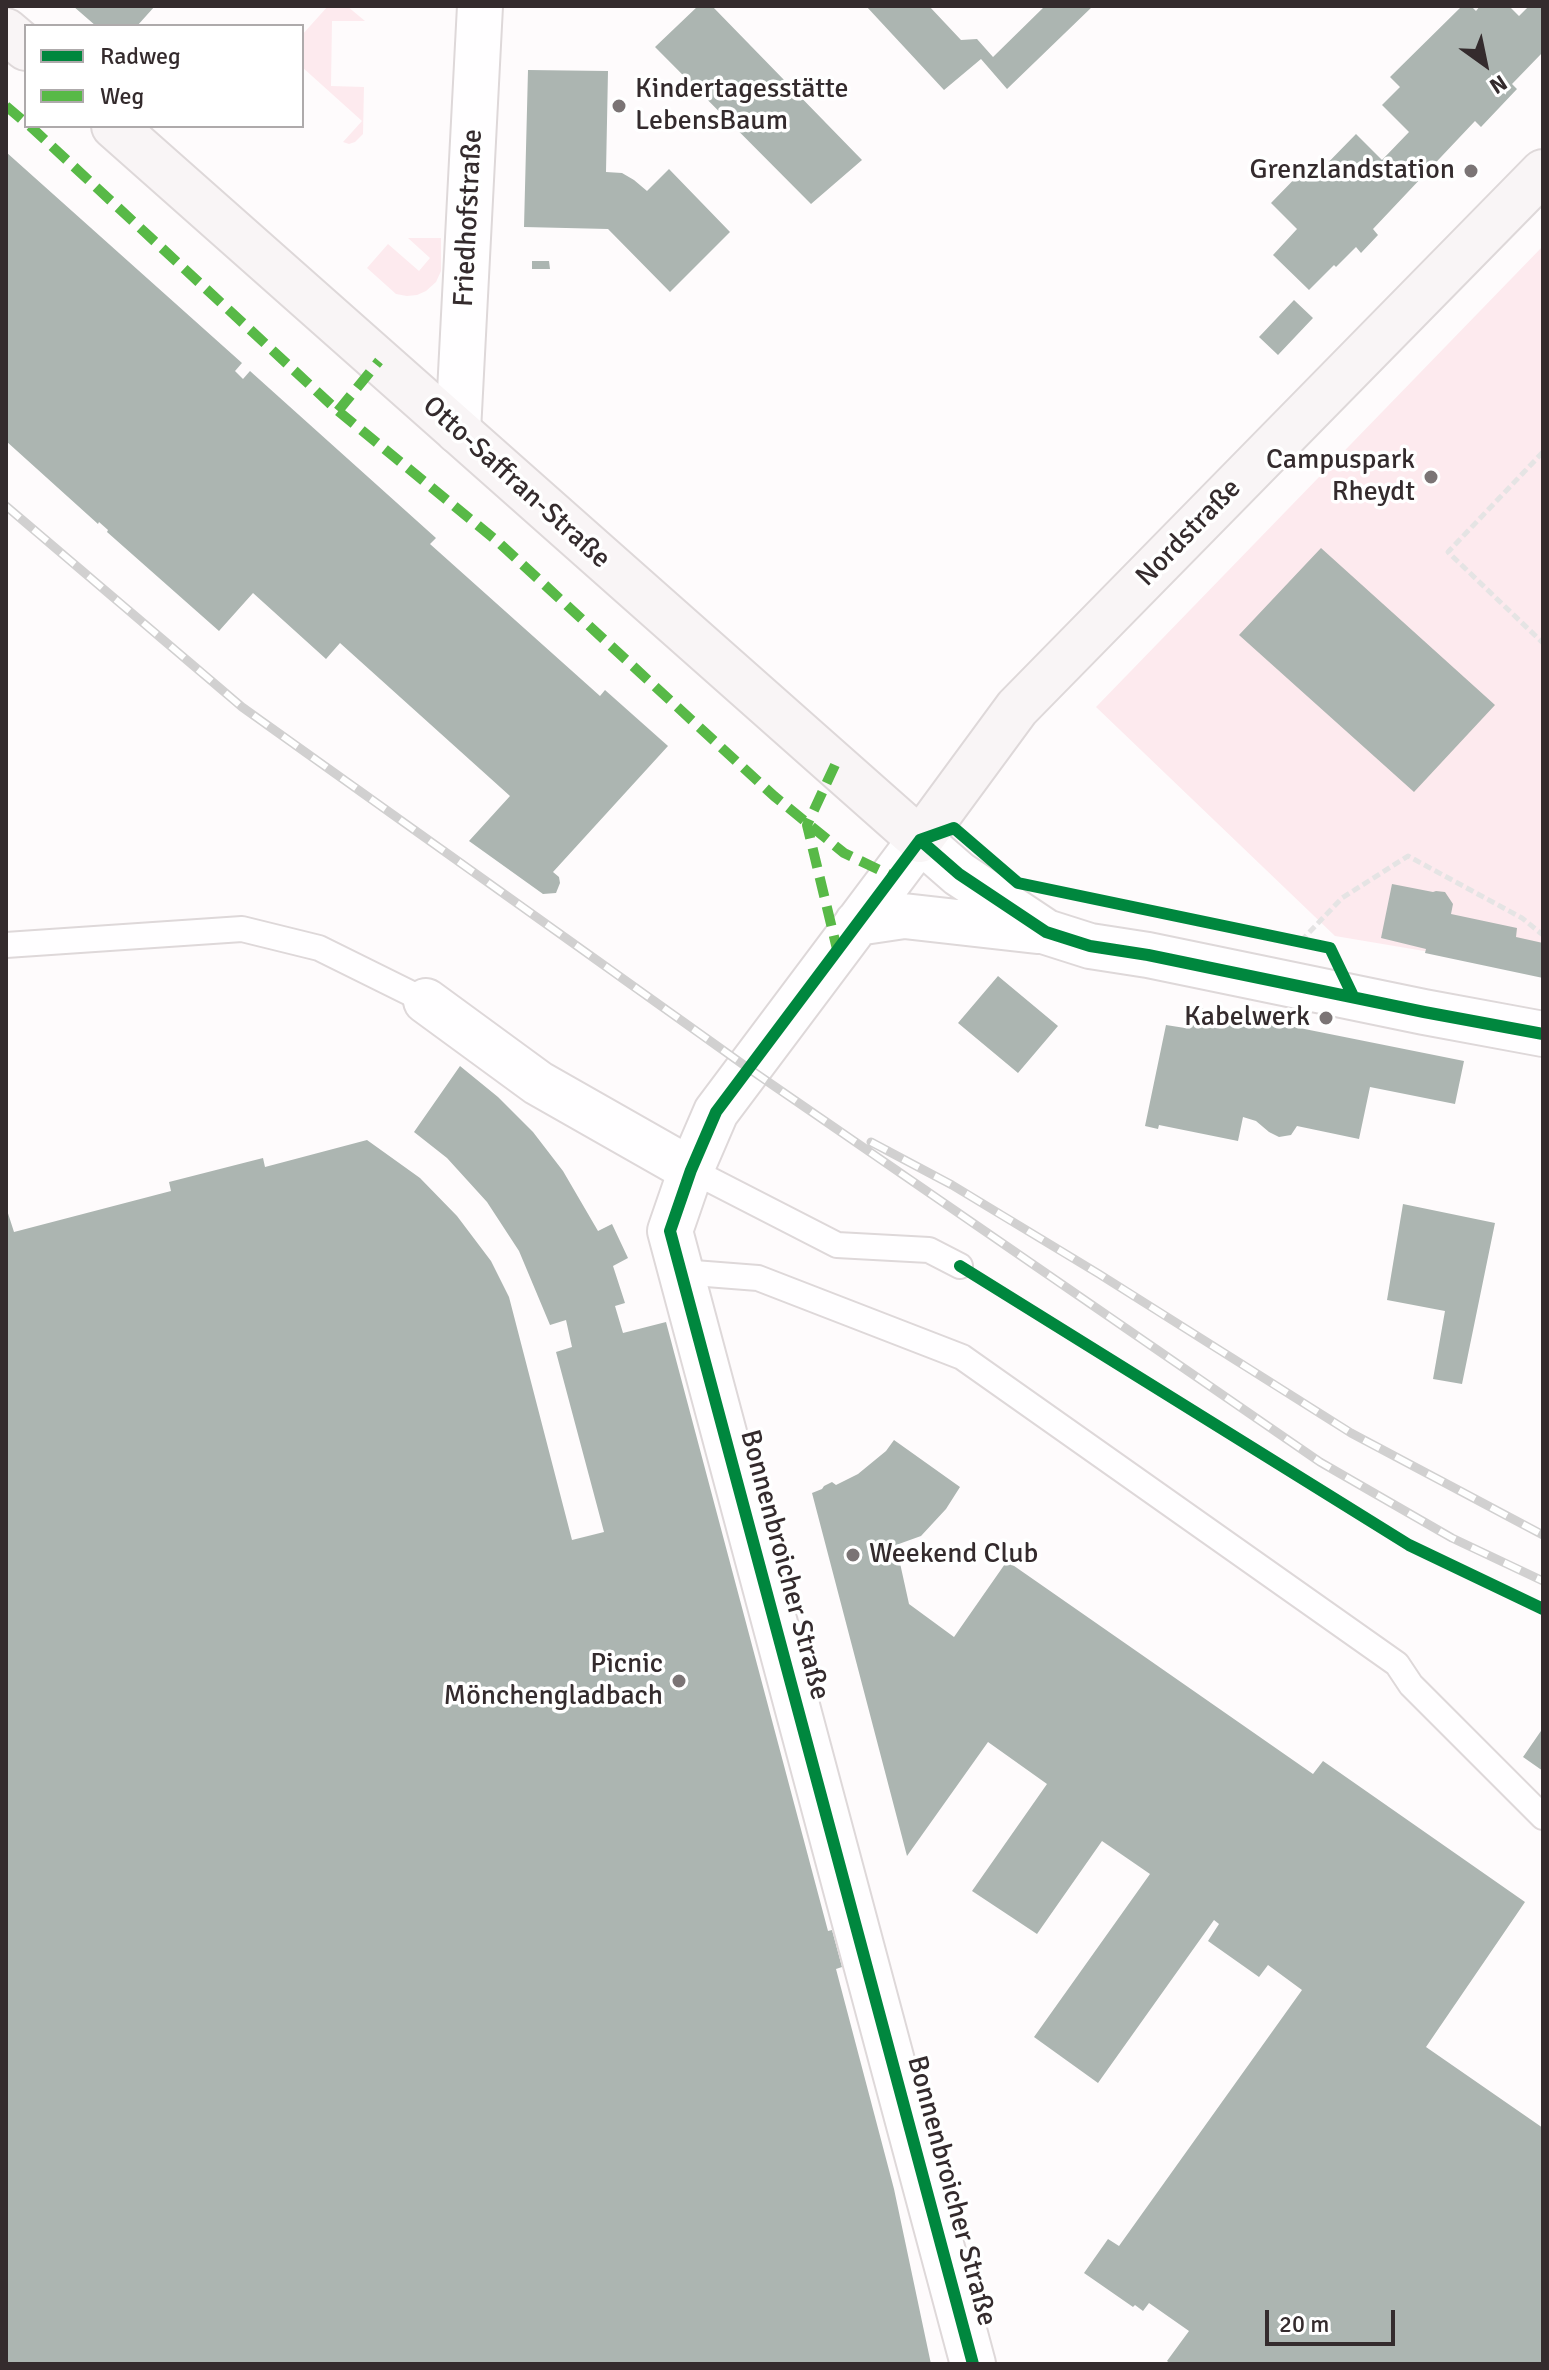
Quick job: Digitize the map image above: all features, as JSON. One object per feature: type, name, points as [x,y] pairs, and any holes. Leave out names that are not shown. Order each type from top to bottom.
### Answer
[{"type":"main road","points":[[6,31],[24,46]]},
{"type":"main road","name":"Otto-Saffran-Straße","points":[[116,128],[920,840]]},
{"type":"main road","name":"Nordstraße","points":[[920,840],[1017,708],[1543,172]]},
{"type":"street","name":"Friedhofstraße","points":[[458,431],[480,6]]},
{"type":"street","name":"Bonnenbroicher Straße","points":[[920,840],[716,1112],[691,1170],[670,1231],[973,2364]]},
{"type":"street","points":[[920,840],[959,874],[1046,932]]},
{"type":"street","points":[[857,923],[904,916],[1046,932],[1090,946],[1543,1034]]},
{"type":"street","points":[[426,1001],[538,1083],[691,1170]]},
{"type":"lane","points":[[6,945],[242,929],[319,948],[426,1001]]},
{"type":"lane","points":[[691,1170],[837,1245],[929,1250],[960,1266]]},
{"type":"lane","points":[[681,1272],[758,1278],[962,1357],[1397,1664],[1411,1685],[1543,1817]]},
{"type":"path","points":[[1543,452],[1448,552],[1543,643]]},
{"type":"path","points":[[1300,942],[1342,898],[1408,856],[1522,918],[1543,935]]},
{"type":"path","points":[[1287,939],[1315,945]]},
{"type":"shaded area","points":[[328,6],[347,6],[365,21],[332,21],[331,86],[364,87],[363,134],[355,142],[343,142],[362,121],[304,69],[304,33]]},
{"type":"shaded area","points":[[408,238],[441,238],[441,271],[436,282],[426,291],[407,296],[396,294],[367,268],[388,244],[419,271],[430,258]]},
{"type":"shaded area","name":"Campuspark Rheydt","points":[[1543,246],[1543,971],[1335,936],[1096,707]]},
{"type":"building","points":[[73,6],[155,6],[139,24],[94,24]]},
{"type":"building","points":[[698,6],[712,6],[862,160],[811,204],[655,47]]},
{"type":"building","points":[[866,6],[929,6],[961,40],[977,39],[993,57],[1045,6],[1093,6],[1007,89],[981,59],[944,90]]},
{"type":"building","points":[[1462,6],[1471,6],[1476,11],[1480,6],[1509,6],[1519,16],[1529,6],[1543,6],[1543,52],[1512,84],[1517,89],[1481,127],[1475,121],[1373,229],[1378,235],[1361,253],[1356,247],[1309,290],[1273,255],[1297,229],[1271,203],[1307,166],[1315,176],[1356,134],[1382,160],[1409,132],[1382,105],[1400,87],[1390,77]]},
{"type":"building","points":[[528,70],[608,71],[606,172],[622,173],[647,191],[669,169],[730,232],[670,292],[608,229],[524,227]]},
{"type":"building","points":[[6,152],[242,363],[235,371],[243,379],[250,371],[436,538],[430,544],[600,696],[605,690],[668,746],[553,872],[560,883],[556,893],[543,894],[469,841],[510,796],[340,643],[326,659],[253,593],[219,631],[6,441]]},
{"type":"building","points":[[532,261],[549,261],[550,269],[532,269]]},
{"type":"building","points":[[1294,300],[1313,318],[1278,355],[1259,337]]},
{"type":"building","points":[[1321,548],[1495,705],[1414,792],[1239,635]]},
{"type":"building","points":[[1392,884],[1445,892],[1453,904],[1451,914],[1517,928],[1516,937],[1543,943],[1543,978],[1425,953],[1426,949],[1381,938]]},
{"type":"building","points":[[998,976],[1058,1026],[1018,1073],[958,1023]]},
{"type":"building","points":[[1190,1006],[1464,1061],[1455,1104],[1370,1087],[1359,1139],[1297,1126],[1291,1135],[1279,1137],[1256,1121],[1243,1117],[1238,1141],[1159,1125],[1158,1129],[1145,1126],[1166,1025],[1185,1028]]},
{"type":"building","points":[[460,1066],[498,1097],[533,1132],[563,1171],[598,1231],[612,1224],[628,1258],[613,1266],[625,1303],[615,1306],[623,1333],[666,1322],[828,1931],[832,1930],[842,1967],[836,1969],[894,2189],[931,2364],[6,2364],[6,1207],[14,1232],[171,1191],[169,1182],[263,1158],[265,1167],[367,1140],[420,1178],[457,1216],[491,1261],[509,1297],[572,1540],[604,1532],[556,1352],[572,1347],[566,1320],[550,1325],[519,1251],[487,1202],[447,1158],[414,1132]]},
{"type":"building","points":[[1403,1204],[1495,1223],[1462,1384],[1433,1379],[1445,1311],[1387,1300]]},
{"type":"building","points":[[894,1440],[960,1487],[946,1509],[921,1536],[896,1545],[909,1604],[954,1637],[1007,1561],[1313,1774],[1323,1761],[1525,1902],[1426,2047],[1543,2128],[1543,2364],[1171,2364],[1167,2361],[1189,2331],[1149,2303],[1143,2311],[1135,2305],[1133,2307],[1084,2273],[1108,2239],[1119,2246],[1302,1990],[1268,1965],[1259,1977],[1208,1941],[1219,1924],[1214,1920],[1098,2083],[1034,2037],[1150,1874],[1102,1841],[1037,1934],[972,1891],[1047,1784],[988,1742],[907,1856],[812,1493],[832,1482],[836,1485],[858,1474],[886,1451]]},
{"type":"building","points":[[1543,1728],[1543,1771],[1523,1757]]},
{"type":"railway","points":[[6,506],[242,707],[748,1068],[1320,1462],[1452,1538],[1543,1581]]},
{"type":"railway","points":[[871,1142],[952,1185],[1099,1274],[1351,1433],[1543,1535]]},
{"type":"marked path","points":[[6,106],[24,121]]},
{"type":"marked path","points":[[32,128],[338,411],[497,541],[774,796],[844,853],[892,876]]},
{"type":"marked path","points":[[338,411],[379,361]]},
{"type":"marked path","points":[[835,765],[807,825],[837,949]]},
{"type":"cycle path","points":[[920,840],[954,828],[1018,883],[1330,948],[1353,996]]},
{"type":"cycle path","points":[[920,840],[716,1112],[691,1170],[670,1231],[973,2364]]},
{"type":"cycle path","points":[[920,840],[959,874],[1046,932],[1090,946],[1543,1034]]},
{"type":"cycle path","points":[[960,1266],[1409,1545],[1543,1609]]},
{"type":"place","name":"Kindertagesstätte LebensBaum","points":[[619,106]]},
{"type":"place","name":"Grenzlandstation","points":[[1471,171]]},
{"type":"place","name":"Campuspark Rheydt","points":[[1431,477]]},
{"type":"place","name":"Kabelwerk","points":[[1326,1018]]},
{"type":"place","name":"Weekend Club","points":[[853,1555]]},
{"type":"place","name":"Picnic Mönchengladbach","points":[[679,1681]]}]
